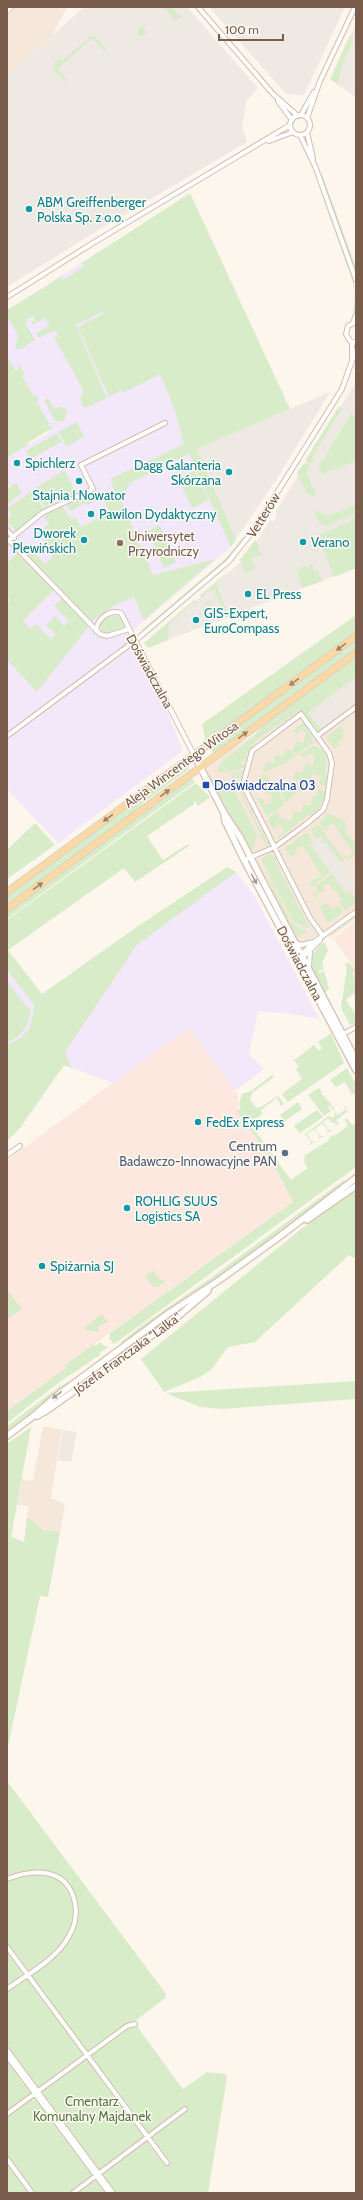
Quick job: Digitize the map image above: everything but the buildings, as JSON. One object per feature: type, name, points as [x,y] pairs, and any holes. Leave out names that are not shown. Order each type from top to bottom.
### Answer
[{"type":"main road","name":"Aleja Wincentego Witosa","points":[[7,892],[356,636]]},
{"type":"main road","name":"Aleja Wincentego Witosa","points":[[7,909],[356,653]]},
{"type":"street","points":[[7,11],[10,7]]},
{"type":"street","points":[[198,7],[273,94],[292,120]]},
{"type":"street","points":[[307,118],[320,81],[355,7]]},
{"type":"street","points":[[7,297],[93,243],[258,146],[290,125],[292,120],[299,115],[320,81]]},
{"type":"street","points":[[273,94],[299,115],[307,118],[310,124],[306,133],[315,166],[356,280]]},
{"type":"street","points":[[290,125],[293,132],[300,135],[315,166]]},
{"type":"street","points":[[258,146],[293,132]]},
{"type":"street","points":[[300,135],[306,133]]},
{"type":"street","points":[[355,322],[356,315]]},
{"type":"street","name":"Vetterów","points":[[352,360],[354,342],[347,338],[346,332],[348,326],[355,322]]},
{"type":"street","name":"Vetterów","points":[[7,736],[136,640],[221,568],[241,547],[340,391],[356,350]]},
{"type":"street","points":[[10,540],[42,512],[93,489],[81,465],[165,423]]},
{"type":"street","points":[[7,530],[10,540],[96,631]]},
{"type":"street","points":[[96,631],[98,622],[103,617],[113,612],[121,613],[129,629]]},
{"type":"street","name":"Doświadczalna","points":[[96,631],[107,636],[129,629],[136,640],[224,813],[229,818],[247,859],[355,1061],[356,1070]]},
{"type":"street","points":[[317,736],[356,707]]},
{"type":"street","points":[[247,859],[275,847],[316,817],[323,810],[327,799],[332,763],[329,753],[301,714],[252,751],[243,784],[275,847],[310,918],[323,936]]},
{"type":"street","points":[[254,865],[258,854]]},
{"type":"street","name":"Doświadczalna","points":[[247,859],[254,865],[295,943],[298,956],[309,970],[340,1035]]},
{"type":"street","points":[[298,956],[314,942],[356,912]]},
{"type":"street","points":[[298,956],[305,955],[310,951],[323,936]]},
{"type":"street","points":[[295,943],[302,945],[314,942]]},
{"type":"street","name":"Doświadczalna","points":[[309,970],[310,951]]},
{"type":"street","points":[[340,1035],[356,1027]]},
{"type":"street","points":[[7,1155],[20,1146]]},
{"type":"street","name":"Józefa Franczaka \"Lalka\"","points":[[7,1436],[31,1418],[49,1409],[175,1319],[218,1281],[279,1237],[356,1178]]},
{"type":"street","name":"Józefa Franczaka \"Lalka\"","points":[[279,1237],[356,1186]]},
{"type":"street","points":[[7,1879],[30,1872],[43,1872],[56,1876],[67,1884],[73,1894],[76,1908],[74,1924],[70,1935],[60,1949],[7,1989]]},
{"type":"street","points":[[7,1947],[167,2163]]},
{"type":"street","points":[[7,2114],[127,2026],[135,2024]]},
{"type":"street","points":[[7,2050],[36,2093]]},
{"type":"street","points":[[7,2056],[109,2193]]},
{"type":"street","points":[[73,2193],[185,2109]]},
{"type":"street","points":[[7,2159],[32,2193]]},
{"type":"street","points":[[97,2175],[113,2193]]},
{"type":"shaded area","points":[[15,7],[67,7],[52,36],[7,77],[7,16]]},
{"type":"shaded area","points":[[84,7],[187,7],[258,88],[247,100],[242,127],[247,142],[92,234],[7,287],[7,77]]},
{"type":"shaded area","points":[[209,7],[345,7],[304,95],[286,94]]},
{"type":"shaded area","points":[[356,24],[355,105],[355,97],[330,79]]},
{"type":"shaded area","name":"Uniwersytet Przyrodniczy","points":[[102,249],[171,389],[236,539],[231,547],[129,634],[169,715],[183,751],[58,843],[7,789],[7,457],[50,432],[17,373],[7,360],[7,311]]},
{"type":"shaded area","points":[[356,382],[356,568],[165,641],[168,624],[247,557],[270,520],[273,522],[276,518],[276,511]]},
{"type":"shaded area","points":[[330,392],[276,480],[236,539],[197,449]]},
{"type":"shaded area","points":[[356,657],[356,919],[330,938],[326,931],[303,943],[298,942],[253,852],[248,850],[205,768],[228,751],[257,733],[256,732],[294,702]]},
{"type":"shaded area","points":[[356,677],[356,705],[322,731],[308,713]]},
{"type":"shaded area","points":[[321,833],[356,880],[356,887],[346,894],[308,842]]},
{"type":"shaded area","points":[[227,867],[236,872],[254,895],[322,1024],[318,1019],[293,1014],[258,1011],[249,1054],[264,1069],[235,1091],[189,1027],[113,1083],[64,1065],[20,1128],[7,1141],[7,962],[37,1000]]},
{"type":"shaded area","points":[[356,921],[356,971],[334,938]]},
{"type":"shaded area","points":[[356,971],[356,980],[352,974]]},
{"type":"shaded area","points":[[189,1027],[238,1095],[239,1114],[272,1161],[293,1202],[65,1365],[66,1368],[7,1411],[7,1319],[21,1308],[7,1289],[7,1160]]},
{"type":"shaded area","points":[[43,1426],[62,1430],[51,1498],[65,1504],[60,1532],[44,1530],[27,1517],[29,1506],[17,1505],[22,1479],[33,1481]]},
{"type":"shaded area","points":[[63,1430],[77,1432],[71,1462],[58,1460]]},
{"type":"green space","points":[[165,7],[172,7],[181,17],[175,21],[164,8],[142,27],[147,33],[142,36],[138,35],[138,30]]},
{"type":"green space","points":[[350,35],[353,40],[339,76],[339,86],[330,79]]},
{"type":"green space","points":[[91,36],[94,36],[107,50],[105,52],[92,38],[57,69],[68,81],[67,83],[54,70],[54,64],[59,59],[62,61]]},
{"type":"green space","points":[[322,174],[356,267],[354,267],[321,177]]},
{"type":"green space","points":[[316,180],[354,282],[354,292],[352,279]]},
{"type":"green space","points":[[190,193],[290,409],[197,449],[236,539],[231,547],[189,454],[130,483],[121,500],[153,575],[215,559],[144,620],[134,597],[115,605],[90,622],[20,549],[26,544],[45,564],[53,557],[48,552],[51,548],[39,533],[49,523],[43,517],[62,506],[72,520],[75,517],[81,527],[110,512],[103,499],[115,492],[110,479],[184,444],[175,411],[160,374],[123,393],[121,390],[109,397],[78,327],[105,313],[104,311],[76,325],[107,398],[86,408],[83,407],[80,398],[83,393],[82,388],[54,337],[58,335],[55,330],[38,337],[36,333],[49,326],[45,318],[32,325],[31,323],[35,320],[33,316],[27,320],[26,324],[35,340],[21,349],[18,349],[15,347],[18,336],[10,320],[7,321],[7,310],[61,277],[63,280],[83,267],[82,263]]},
{"type":"green space","points":[[355,299],[355,313],[353,312]]},
{"type":"green space","points":[[7,357],[15,370],[17,370],[19,364],[25,375],[22,376],[34,397],[37,395],[39,400],[37,402],[49,423],[52,423],[48,425],[50,427],[53,425],[54,427],[27,443],[29,445],[7,457]]},
{"type":"green space","points":[[48,398],[54,409],[61,407],[66,409],[66,418],[63,421],[55,421],[44,400]]},
{"type":"green space","points":[[339,406],[344,410],[341,410],[312,457],[314,460],[311,464],[305,461]]},
{"type":"green space","points":[[349,412],[356,417],[356,461],[322,474],[317,462],[321,463],[350,416]]},
{"type":"green space","points":[[77,422],[84,436],[67,447],[58,432]]},
{"type":"green space","points":[[57,433],[62,442],[30,459],[26,451]]},
{"type":"green space","points":[[304,463],[310,466],[306,473],[316,494],[313,496],[307,494],[297,473]]},
{"type":"green space","points":[[64,470],[75,490],[72,495],[63,499],[58,497],[53,498],[49,505],[45,508],[34,489]]},
{"type":"green space","points":[[195,470],[209,500],[192,508],[178,478]]},
{"type":"green space","points":[[16,483],[22,493],[7,504],[7,489]]},
{"type":"green space","points":[[33,490],[43,509],[16,532],[7,521],[11,515],[8,508]]},
{"type":"green space","points":[[90,493],[94,494],[95,501],[88,505],[85,503],[71,511],[69,510],[67,503]]},
{"type":"green space","points":[[356,505],[356,514],[326,525],[319,523],[313,509],[328,516]]},
{"type":"green space","points":[[356,517],[356,568],[334,577],[318,535],[347,523]]},
{"type":"green space","points":[[159,525],[176,562],[164,568],[148,531]]},
{"type":"green space","points":[[244,536],[244,540],[226,560],[142,631],[224,560]]},
{"type":"green space","points":[[256,539],[260,553],[263,552],[261,557],[260,555],[252,558],[253,565],[254,564],[256,567],[246,573],[240,560]]},
{"type":"green space","points":[[19,552],[54,590],[23,621],[30,629],[36,624],[51,639],[56,635],[46,625],[55,616],[64,626],[69,621],[54,606],[62,598],[89,626],[37,692],[7,660],[7,603],[10,600],[7,597],[7,563]]},
{"type":"green space","points":[[312,564],[315,571],[317,570],[323,581],[303,588],[296,570],[305,566],[307,568],[310,567],[309,565]]},
{"type":"green space","points":[[229,571],[216,584],[229,617],[226,618],[218,597],[208,606],[205,603],[207,602],[209,604],[217,597],[215,595],[217,593],[214,589],[212,591],[210,589],[204,594],[204,598],[199,596]]},
{"type":"green space","points":[[194,600],[198,603],[196,605],[193,603],[169,624],[168,640],[148,648],[144,643]]},
{"type":"green space","points":[[112,615],[122,618],[125,628],[110,633],[102,631],[100,627],[104,620]]},
{"type":"green space","points":[[356,615],[356,633],[206,742],[202,724]]},
{"type":"green space","points":[[356,639],[356,650],[214,754],[210,749],[257,712]]},
{"type":"green space","points":[[356,657],[356,677],[308,713],[321,729],[318,732],[299,710],[286,720],[287,722],[284,721],[263,736],[263,739],[261,737],[249,747],[250,753],[247,752],[245,760],[240,762],[242,765],[246,764],[245,767],[230,772],[221,764],[228,773],[218,771],[220,764],[257,733],[264,723]]},
{"type":"green space","points":[[304,722],[313,736],[311,738],[314,742],[317,740],[318,742],[311,744],[296,755],[293,750],[296,741],[303,743],[306,733],[301,729],[297,734],[292,731]]},
{"type":"green space","points":[[341,726],[345,731],[342,734],[344,737],[338,742],[340,745],[334,749],[326,737]]},
{"type":"green space","points":[[311,746],[317,746],[321,750],[323,749],[328,758],[326,759],[325,776],[328,776],[326,786],[319,784],[321,777],[313,774],[311,780],[308,779],[307,782],[293,779],[295,771],[303,773],[305,763],[313,765],[315,755],[308,753],[306,757],[300,755]]},
{"type":"green space","points":[[285,749],[291,750],[296,756],[286,763],[264,772],[266,762],[273,764],[276,755],[283,757]]},
{"type":"green space","points":[[187,764],[189,769],[143,803],[133,814],[7,906],[7,895]]},
{"type":"green space","points":[[244,770],[242,778],[235,778],[250,810],[253,809],[254,812],[252,814],[267,841],[269,840],[270,843],[267,848],[231,774]]},
{"type":"green space","points":[[207,774],[217,783],[228,783],[233,788],[257,835],[253,850],[248,846]]},
{"type":"green space","points":[[262,774],[267,775],[270,784],[277,787],[284,804],[267,817],[256,797],[263,799],[264,805],[270,804],[272,795],[265,792],[268,783],[260,781]]},
{"type":"green space","points":[[191,777],[195,782],[7,919],[7,912]]},
{"type":"green space","points":[[281,781],[283,781],[282,788],[290,790],[292,782],[306,784],[285,803],[279,787]]},
{"type":"green space","points":[[196,783],[210,797],[198,806],[195,801],[193,805],[147,836],[163,860],[188,844],[189,846],[135,882],[124,868],[8,950],[42,994],[138,926],[227,867],[236,872],[137,945],[65,1052],[72,1068],[64,1065],[20,1128],[7,1141],[7,1045],[21,1038],[29,1029],[34,1005],[7,970],[7,920]]},
{"type":"green space","points":[[318,789],[326,791],[317,811],[312,817],[310,814],[280,837],[280,841],[278,836],[284,831],[279,824],[273,829],[267,819],[277,812],[279,813],[278,817],[291,820],[294,811],[301,813],[303,804],[311,805],[313,796],[316,796]]},
{"type":"green space","points":[[328,813],[345,822],[346,832],[356,845],[356,854],[348,860],[343,856],[344,855],[347,857],[353,853],[333,823],[326,827],[328,830],[326,831],[319,823]]},
{"type":"green space","points":[[35,823],[55,845],[7,879],[7,850]]},
{"type":"green space","points":[[318,824],[344,860],[341,863],[325,841],[321,844],[320,842],[324,840],[321,836],[317,839],[310,830]]},
{"type":"green space","points":[[307,832],[314,842],[310,845],[330,872],[312,887],[309,882],[322,876],[304,848],[302,846],[295,850],[297,853],[291,857],[285,848]]},
{"type":"green space","points":[[270,853],[278,860],[275,861],[310,928],[314,928],[311,929],[293,922],[261,859]]},
{"type":"green space","points":[[266,872],[291,922],[297,927],[308,931],[297,937],[275,895]]},
{"type":"green space","points":[[332,874],[346,894],[350,892],[356,899],[356,903],[345,910],[339,902],[342,899],[328,883],[323,886],[325,890],[316,895],[316,900],[311,889],[315,893],[318,891],[315,886]]},
{"type":"green space","points":[[318,903],[321,906],[327,903],[331,909],[339,906],[343,912],[328,923]]},
{"type":"green space","points":[[322,943],[325,943],[328,950],[322,963],[324,969],[318,971],[319,973],[324,971],[329,988],[325,993],[314,973],[311,962],[312,956]]},
{"type":"green space","points":[[349,962],[356,971],[352,974],[356,980],[356,998],[353,994],[346,1000],[356,1015],[356,1023],[350,1025],[341,1008],[347,967],[344,965]]},
{"type":"green space","points":[[7,980],[26,1006],[31,1009],[27,1025],[17,1037],[7,1042]]},
{"type":"green space","points":[[331,1033],[344,1063],[288,1102],[282,1094],[302,1079],[296,1069],[299,1067],[294,1060],[314,1045],[319,1051],[322,1048],[318,1042]]},
{"type":"green space","points":[[347,1068],[356,1084],[356,1092],[352,1095],[345,1082],[336,1087],[330,1080]]},
{"type":"green space","points":[[272,1075],[274,1077],[252,1093],[250,1100],[256,1107],[259,1108],[278,1096],[284,1104],[281,1106],[277,1098],[261,1110],[262,1114],[250,1124],[291,1180],[308,1168],[304,1162],[305,1155],[328,1141],[331,1135],[334,1136],[348,1126],[345,1120],[349,1115],[347,1118],[352,1125],[356,1123],[356,1167],[114,1344],[109,1338],[110,1333],[293,1202],[272,1161],[237,1111],[241,1108],[239,1104],[242,1094],[251,1091]]},
{"type":"green space","points":[[319,1088],[322,1092],[321,1093],[335,1109],[333,1110],[330,1106],[328,1107],[331,1111],[324,1116],[308,1095]]},
{"type":"green space","points":[[298,1102],[302,1109],[285,1121],[280,1115]]},
{"type":"green space","points":[[344,1106],[346,1106],[347,1112],[336,1120],[338,1123],[340,1122],[335,1127],[336,1124],[334,1122],[332,1123],[328,1118],[323,1122],[329,1130],[332,1130],[326,1133],[328,1130],[322,1123],[315,1129],[320,1136],[324,1136],[318,1139],[319,1136],[314,1129],[307,1134],[312,1142],[316,1141],[310,1145],[311,1142],[306,1135],[304,1135],[330,1115],[332,1118],[335,1116],[334,1112],[338,1115],[346,1109]]},
{"type":"green space","points":[[317,1110],[323,1117],[300,1133],[294,1126]]},
{"type":"green space","points":[[356,1174],[353,1179],[216,1279],[123,1344],[121,1342],[344,1180],[345,1181]]},
{"type":"green space","points":[[356,1190],[356,1259],[349,1255],[255,1342],[228,1347],[211,1370],[200,1377],[164,1392],[141,1359],[316,1217]]},
{"type":"green space","points":[[153,1270],[161,1281],[163,1279],[166,1282],[158,1287],[152,1286],[145,1276]]},
{"type":"green space","points":[[7,1289],[22,1309],[7,1319]]},
{"type":"green space","points":[[102,1314],[108,1322],[97,1327],[99,1330],[96,1332],[86,1330],[84,1328]]},
{"type":"green space","points":[[101,1342],[104,1346],[108,1347],[99,1354],[100,1355],[61,1381],[7,1423],[7,1411],[66,1368],[65,1365],[94,1344],[95,1346]]},
{"type":"green space","points":[[72,1380],[66,1387],[7,1431],[7,1426],[60,1386]]},
{"type":"green space","points":[[356,1381],[356,1399],[222,1409],[200,1407],[166,1393]]},
{"type":"green space","points":[[31,1427],[11,1537],[24,1542],[27,1517],[44,1530],[60,1532],[48,1597],[40,1596],[7,1751],[7,1444]]},
{"type":"green space","name":"Cmentarz Komunalny Majdanek","points":[[7,1781],[166,1994],[165,1998],[134,2022],[176,2080],[183,2089],[207,2072],[225,2074],[227,2077],[208,2193],[7,2193]]},
{"type":"place","name":"ABM Greiffenberger Polska Sp. z o.o.","points":[[29,209]]},
{"type":"place","name":"Spichlerz","points":[[17,463]]},
{"type":"place","name":"Dagg Galanteria Skórzana","points":[[229,472]]},
{"type":"place","name":"Stajnia I Nowator","points":[[79,481]]},
{"type":"place","name":"Pawilon Dydaktyczny","points":[[91,514]]},
{"type":"place","name":"Dworek Plewińskich","points":[[84,540]]},
{"type":"place","name":"Verano","points":[[303,542]]},
{"type":"place","name":"Uniwersytet Przyrodniczy","points":[[120,543]]},
{"type":"place","name":"EL Press","points":[[248,594]]},
{"type":"place","name":"GIS-Expert, EuroCompass","points":[[196,620]]},
{"type":"place","name":"Doświadczalna 03","points":[[206,785]]},
{"type":"place","name":"FedEx Express","points":[[198,1122]]},
{"type":"place","name":"Centrum Badawczo-Innowacyjne PAN","points":[[285,1153]]},
{"type":"place","name":"ROHLIG SUUS Logistics SA","points":[[127,1208]]},
{"type":"place","name":"Spiżarnia SJ","points":[[42,1266]]}]
